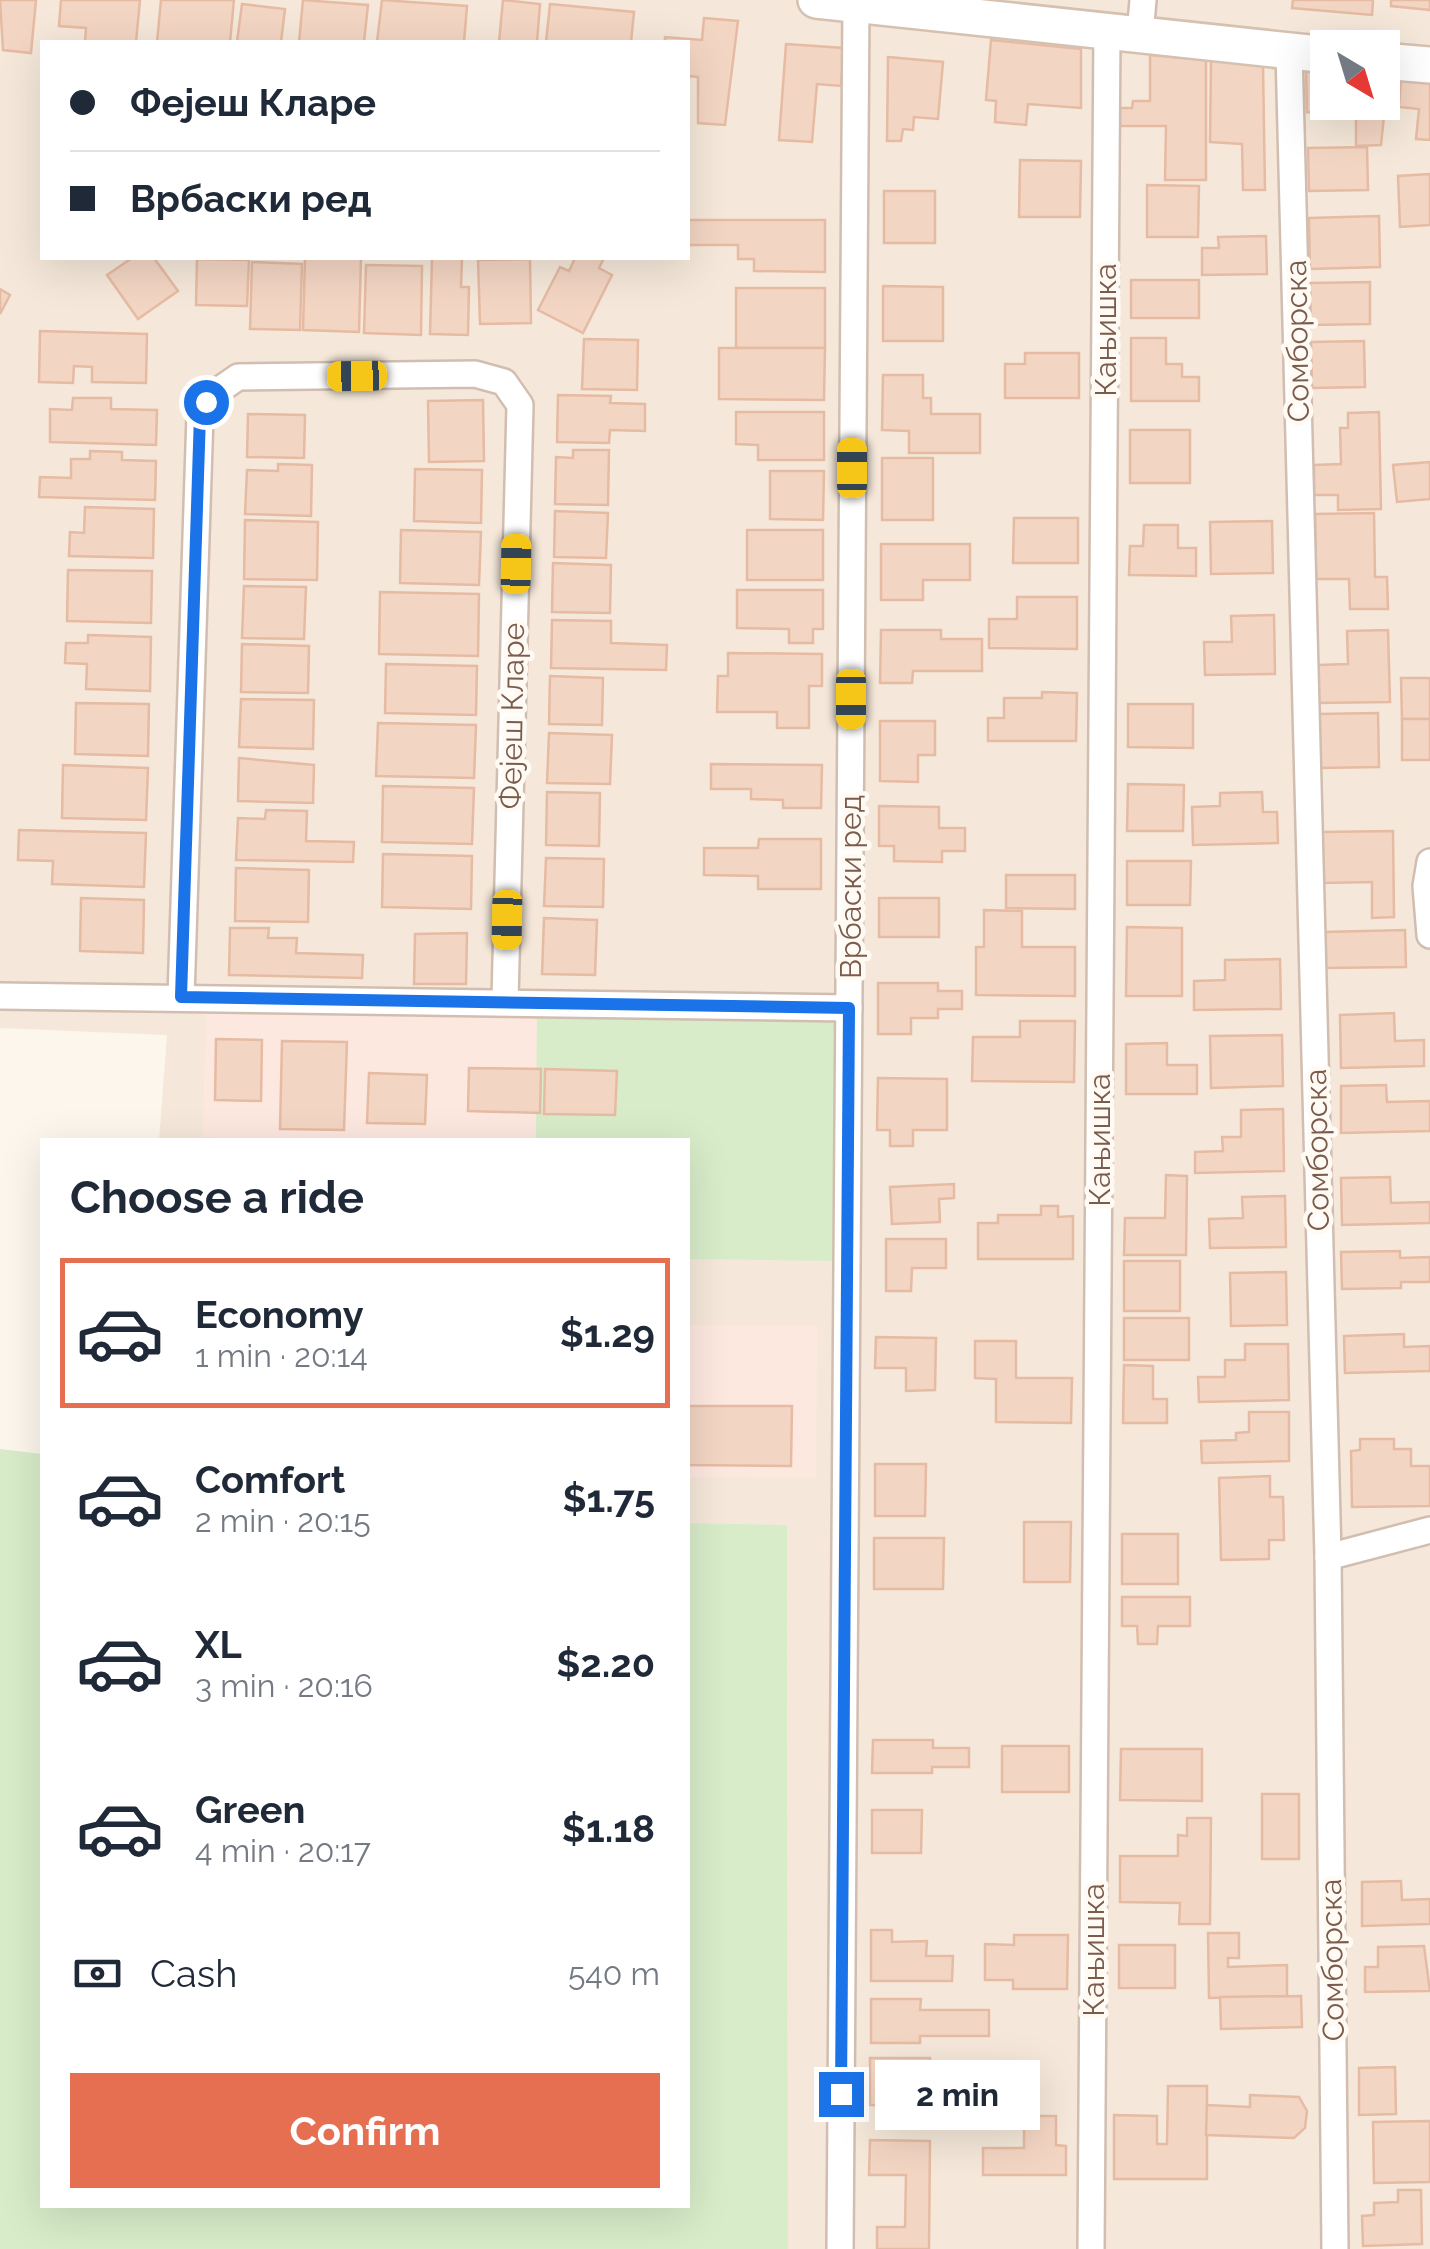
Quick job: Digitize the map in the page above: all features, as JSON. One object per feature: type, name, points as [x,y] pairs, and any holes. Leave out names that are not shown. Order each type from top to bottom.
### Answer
[{"type":"street","points":[[816,0],[1130,22],[1310,54]]},
{"type":"street","name":"Врбаски ред","points":[[840,2249],[856,4]]},
{"type":"street","name":"Кањишка","points":[[1091,2249],[1130,22]]},
{"type":"street","name":"Сомборска","points":[[1289,52],[1328,1557],[1335,2249]]},
{"type":"street","points":[[1400,62],[1430,65]]},
{"type":"street","name":"Фејеш Кларе","points":[[181,997],[200,415],[206,402],[238,377],[475,374],[504,382],[520,405],[505,1000]]},
{"type":"street","points":[[1430,862],[1430,935]]},
{"type":"street","points":[[0,996],[505,1000],[849,1008]]},
{"type":"street","points":[[1328,1557],[1430,1530]]},
{"type":"shaded area","points":[[0,0],[1430,0],[1430,2249],[788,2249],[787,1526],[690,1523],[690,1138],[159,1138],[167,1035],[0,1028]]},
{"type":"shaded area","points":[[206,1000],[537,1010],[536,1138],[203,1137]]},
{"type":"shaded area","points":[[690,1325],[817,1326],[816,1478],[690,1477]]},
{"type":"green space","points":[[537,1010],[838,1013],[835,1261],[690,1259],[690,1138],[536,1138]]},
{"type":"green space","points":[[0,1449],[40,1454],[40,2208],[690,2208],[690,1523],[787,1525],[788,2249],[0,2249]]},
{"type":"building","points":[[0,0],[36,0],[31,53],[3,50]]},
{"type":"building","points":[[61,0],[140,0],[136,40],[85,40],[86,28],[59,26]]},
{"type":"building","points":[[161,0],[234,0],[230,40],[157,40]]},
{"type":"building","points":[[303,0],[368,5],[364,40],[299,40]]},
{"type":"building","points":[[382,0],[467,6],[464,40],[377,40]]},
{"type":"building","points":[[503,0],[540,4],[537,40],[499,40]]},
{"type":"building","points":[[1293,0],[1373,0],[1372,15],[1292,8]]},
{"type":"building","points":[[1391,0],[1430,0],[1430,10],[1391,6]]},
{"type":"building","points":[[242,4],[285,9],[281,40],[237,40]]},
{"type":"building","points":[[550,4],[634,12],[631,40],[546,40]]},
{"type":"building","points":[[704,18],[738,21],[725,125],[698,123],[698,77],[690,76],[690,40],[665,37],[702,40]]},
{"type":"building","points":[[991,40],[1081,49],[1081,108],[1028,104],[1026,125],[995,122],[996,101],[986,100]]},
{"type":"building","points":[[786,44],[844,48],[841,86],[817,84],[812,142],[779,140]]},
{"type":"building","points":[[1150,55],[1206,60],[1206,180],[1165,180],[1166,126],[1120,126],[1120,108],[1132,108],[1133,101],[1150,101]]},
{"type":"building","points":[[888,57],[943,62],[938,119],[914,117],[913,130],[903,129],[901,141],[887,141]]},
{"type":"building","points":[[1211,60],[1263,65],[1265,190],[1243,190],[1242,144],[1210,142]]},
{"type":"building","points":[[1306,69],[1310,69],[1310,112]]},
{"type":"building","points":[[1401,78],[1430,80],[1430,140],[1416,139],[1419,109],[1400,107]]},
{"type":"building","points":[[1356,120],[1384,120],[1381,145],[1356,146]]},
{"type":"building","points":[[1367,147],[1368,190],[1309,191],[1308,148]]},
{"type":"building","points":[[1020,160],[1081,161],[1080,217],[1019,217]]},
{"type":"building","points":[[1430,174],[1430,225],[1400,227],[1398,176]]},
{"type":"building","points":[[1147,185],[1199,186],[1198,237],[1147,237]]},
{"type":"building","points":[[884,191],[935,191],[935,243],[884,243]]},
{"type":"building","points":[[1379,216],[1380,267],[1310,269],[1309,218]]},
{"type":"building","points":[[690,220],[825,220],[825,272],[754,271],[754,259],[738,259],[738,245],[690,245]]},
{"type":"building","points":[[1266,236],[1267,274],[1202,275],[1202,248],[1219,248],[1218,237]]},
{"type":"building","points":[[129,260],[155,260],[178,291],[138,319],[107,275]]},
{"type":"building","points":[[197,260],[249,260],[247,306],[196,305]]},
{"type":"building","points":[[305,260],[361,260],[359,332],[303,330]]},
{"type":"building","points":[[432,260],[462,260],[461,287],[469,287],[468,335],[430,334]]},
{"type":"building","points":[[478,260],[530,260],[531,323],[480,324]]},
{"type":"building","points":[[574,260],[603,260],[599,268],[612,275],[583,333],[538,310],[560,267],[569,271]]},
{"type":"building","points":[[252,262],[302,264],[300,330],[250,329]]},
{"type":"building","points":[[366,265],[422,266],[421,335],[364,333]]},
{"type":"building","points":[[1131,280],[1199,280],[1199,318],[1131,318]]},
{"type":"building","points":[[1370,282],[1370,324],[1311,325],[1310,283]]},
{"type":"building","points":[[883,286],[943,287],[943,341],[883,341]]},
{"type":"building","points":[[736,288],[825,288],[825,348],[736,348]]},
{"type":"building","points":[[0,289],[10,295],[0,314]]},
{"type":"building","points":[[40,331],[147,334],[146,383],[92,382],[92,367],[74,366],[73,383],[39,382]]},
{"type":"building","points":[[1131,338],[1166,338],[1166,364],[1182,364],[1182,377],[1199,377],[1199,401],[1131,401]]},
{"type":"building","points":[[584,339],[638,340],[637,390],[582,389]]},
{"type":"building","points":[[1364,341],[1365,387],[1312,388],[1311,342]]},
{"type":"building","points":[[719,348],[825,348],[824,400],[719,399]]},
{"type":"building","points":[[1025,353],[1079,353],[1079,398],[1005,398],[1005,364],[1025,364]]},
{"type":"building","points":[[883,375],[923,375],[923,398],[931,398],[931,414],[980,414],[980,453],[909,453],[909,431],[882,430]]},
{"type":"building","points":[[558,395],[611,396],[610,403],[645,404],[645,431],[610,430],[609,443],[557,442]]},
{"type":"building","points":[[73,398],[111,398],[111,409],[157,410],[156,445],[50,442],[50,409],[72,410]]},
{"type":"building","points":[[483,400],[484,461],[429,462],[428,401]]},
{"type":"building","points":[[736,412],[824,412],[824,460],[758,460],[758,445],[736,444]]},
{"type":"building","points":[[1379,412],[1381,509],[1338,510],[1338,495],[1314,495],[1314,465],[1341,464],[1340,428],[1348,428],[1348,413]]},
{"type":"building","points":[[248,414],[305,415],[304,458],[247,457]]},
{"type":"building","points":[[1130,430],[1190,430],[1190,483],[1130,483]]},
{"type":"building","points":[[573,450],[609,450],[608,505],[555,504],[556,457],[573,458]]},
{"type":"building","points":[[90,451],[122,452],[122,460],[156,461],[155,500],[39,497],[40,477],[71,478],[71,459],[90,459]]},
{"type":"building","points":[[882,458],[933,458],[933,520],[882,520]]},
{"type":"building","points":[[1430,462],[1430,499],[1397,502],[1393,465]]},
{"type":"building","points":[[278,464],[312,465],[311,516],[245,514],[247,470],[278,471]]},
{"type":"building","points":[[415,469],[482,470],[481,523],[414,521]]},
{"type":"building","points":[[770,471],[824,471],[823,520],[770,519]]},
{"type":"building","points":[[85,507],[154,509],[153,558],[69,556],[70,532],[84,533]]},
{"type":"building","points":[[555,511],[608,513],[606,558],[554,557]]},
{"type":"building","points":[[1374,513],[1375,577],[1387,577],[1388,609],[1350,609],[1349,579],[1316,579],[1315,514]]},
{"type":"building","points":[[1014,518],[1078,518],[1078,563],[1013,563]]},
{"type":"building","points":[[245,520],[318,522],[317,580],[244,579]]},
{"type":"building","points":[[1272,521],[1273,573],[1211,574],[1210,522]]},
{"type":"building","points":[[1144,525],[1178,525],[1178,548],[1196,548],[1196,576],[1129,575],[1130,546],[1143,546]]},
{"type":"building","points":[[401,530],[481,532],[479,585],[400,583]]},
{"type":"building","points":[[747,530],[823,530],[823,580],[747,580]]},
{"type":"building","points":[[881,544],[970,544],[970,580],[923,580],[923,600],[881,600]]},
{"type":"building","points":[[553,563],[611,565],[610,613],[552,612]]},
{"type":"building","points":[[68,570],[152,571],[151,623],[67,621]]},
{"type":"building","points":[[244,586],[306,587],[304,639],[242,638]]},
{"type":"building","points":[[737,590],[823,590],[823,629],[813,629],[813,643],[789,643],[789,629],[737,628]]},
{"type":"building","points":[[380,592],[479,594],[478,656],[379,654]]},
{"type":"building","points":[[1017,597],[1077,597],[1077,649],[989,648],[989,619],[1017,619]]},
{"type":"building","points":[[1274,615],[1275,674],[1205,675],[1204,642],[1232,642],[1231,616]]},
{"type":"building","points":[[552,620],[611,621],[611,643],[667,645],[666,670],[551,668]]},
{"type":"building","points":[[881,630],[941,630],[941,639],[982,639],[982,671],[913,671],[912,683],[880,683]]},
{"type":"building","points":[[1388,630],[1390,702],[1318,703],[1318,665],[1348,664],[1347,631]]},
{"type":"building","points":[[88,635],[151,637],[150,691],[86,689],[87,664],[65,663],[66,643],[88,643]]},
{"type":"building","points":[[242,644],[309,646],[308,693],[241,692]]},
{"type":"building","points":[[728,653],[822,654],[822,686],[809,686],[809,728],[777,728],[777,712],[717,712],[718,676],[728,676]]},
{"type":"building","points":[[386,664],[477,666],[476,715],[385,713]]},
{"type":"building","points":[[550,676],[603,678],[602,725],[549,724]]},
{"type":"building","points":[[1401,678],[1430,678],[1430,719],[1402,719]]},
{"type":"building","points":[[1042,692],[1077,693],[1076,741],[988,741],[988,718],[1004,718],[1004,698],[1042,698]]},
{"type":"building","points":[[241,699],[314,700],[313,749],[239,747]]},
{"type":"building","points":[[76,703],[149,704],[148,756],[75,754]]},
{"type":"building","points":[[1128,704],[1193,704],[1193,748],[1128,747]]},
{"type":"building","points":[[1378,713],[1379,767],[1319,768],[1318,714]]},
{"type":"building","points":[[1402,719],[1430,719],[1430,760],[1402,760]]},
{"type":"building","points":[[880,721],[935,721],[935,755],[918,755],[918,782],[880,781]]},
{"type":"building","points":[[378,723],[476,725],[474,778],[376,776]]},
{"type":"building","points":[[549,733],[612,735],[610,784],[547,783]]},
{"type":"building","points":[[239,758],[314,765],[313,803],[238,801]]},
{"type":"building","points":[[711,764],[822,765],[821,808],[783,808],[783,800],[751,799],[751,789],[711,789]]},
{"type":"building","points":[[63,765],[148,768],[146,820],[62,818]]},
{"type":"building","points":[[1128,784],[1184,785],[1183,831],[1127,831]]},
{"type":"building","points":[[383,786],[474,788],[472,844],[382,842]]},
{"type":"building","points":[[547,792],[600,793],[599,846],[546,845]]},
{"type":"building","points":[[1262,792],[1263,812],[1277,812],[1278,843],[1193,845],[1192,807],[1220,806],[1220,793]]},
{"type":"building","points":[[879,806],[939,807],[939,828],[965,828],[965,851],[942,851],[942,862],[894,861],[894,846],[879,846]]},
{"type":"building","points":[[266,810],[307,811],[306,841],[354,842],[353,862],[236,860],[238,818],[265,819]]},
{"type":"building","points":[[19,830],[146,833],[144,887],[52,884],[53,861],[18,860]]},
{"type":"building","points":[[1393,831],[1394,917],[1372,918],[1372,882],[1322,883],[1321,832]]},
{"type":"building","points":[[759,839],[821,839],[821,889],[758,889],[758,876],[704,875],[704,848],[758,848]]},
{"type":"building","points":[[383,854],[472,856],[471,909],[382,907]]},
{"type":"building","points":[[546,858],[604,859],[603,907],[544,906]]},
{"type":"building","points":[[1127,861],[1191,861],[1190,905],[1127,905]]},
{"type":"building","points":[[236,868],[309,870],[308,922],[235,921]]},
{"type":"building","points":[[1006,875],[1075,875],[1075,909],[1006,908]]},
{"type":"building","points":[[81,898],[144,900],[143,953],[80,951]]},
{"type":"building","points":[[879,898],[939,898],[939,937],[879,937]]},
{"type":"building","points":[[984,910],[1022,911],[1022,947],[1075,947],[1075,996],[976,995],[976,947],[984,947]]},
{"type":"building","points":[[544,918],[597,920],[595,975],[542,974]]},
{"type":"building","points":[[1127,927],[1182,928],[1182,996],[1126,996]]},
{"type":"building","points":[[230,928],[269,928],[268,938],[297,938],[296,953],[363,955],[362,978],[229,975]]},
{"type":"building","points":[[1405,930],[1406,967],[1323,968],[1323,932]]},
{"type":"building","points":[[467,933],[466,984],[414,984],[415,934]]},
{"type":"building","points":[[1280,959],[1281,1009],[1194,1010],[1194,981],[1225,980],[1225,960]]},
{"type":"building","points":[[878,983],[938,983],[938,991],[962,991],[962,1009],[938,1009],[938,1018],[911,1018],[911,1034],[878,1034]]},
{"type":"building","points":[[1394,1013],[1395,1041],[1424,1040],[1424,1066],[1341,1068],[1340,1015]]},
{"type":"building","points":[[1020,1021],[1075,1021],[1074,1082],[972,1081],[973,1037],[1020,1037]]},
{"type":"building","points":[[1282,1035],[1283,1086],[1211,1088],[1210,1036]]},
{"type":"building","points":[[216,1039],[262,1040],[261,1101],[215,1100]]},
{"type":"building","points":[[282,1041],[347,1042],[344,1130],[280,1129]]},
{"type":"building","points":[[1167,1043],[1167,1065],[1197,1065],[1197,1094],[1126,1094],[1126,1044]]},
{"type":"building","points":[[469,1068],[541,1069],[540,1113],[468,1111]]},
{"type":"building","points":[[545,1069],[617,1071],[615,1115],[544,1114]]},
{"type":"building","points":[[369,1073],[427,1075],[425,1124],[367,1123]]},
{"type":"building","points":[[878,1078],[947,1079],[947,1130],[913,1130],[913,1146],[890,1146],[890,1130],[877,1130]]},
{"type":"building","points":[[1386,1085],[1387,1102],[1430,1101],[1430,1131],[1341,1133],[1341,1086]]},
{"type":"building","points":[[1283,1109],[1284,1171],[1195,1173],[1195,1152],[1223,1151],[1222,1137],[1241,1137],[1241,1110]]},
{"type":"building","points":[[1166,1175],[1187,1176],[1186,1255],[1124,1255],[1125,1218],[1165,1218]]},
{"type":"building","points":[[1390,1177],[1391,1203],[1430,1202],[1430,1223],[1342,1225],[1341,1178]]},
{"type":"building","points":[[954,1184],[954,1198],[939,1199],[940,1222],[892,1224],[890,1187]]},
{"type":"building","points":[[1285,1196],[1286,1247],[1210,1248],[1209,1219],[1243,1218],[1242,1197]]},
{"type":"building","points":[[1041,1206],[1058,1206],[1058,1217],[1073,1216],[1073,1259],[978,1259],[978,1223],[998,1223],[998,1215],[1041,1215]]},
{"type":"building","points":[[886,1239],[946,1239],[946,1268],[912,1268],[911,1291],[886,1291]]},
{"type":"building","points":[[1400,1251],[1400,1258],[1430,1257],[1430,1282],[1401,1282],[1401,1288],[1342,1289],[1341,1252]]},
{"type":"building","points":[[1124,1261],[1180,1261],[1180,1311],[1124,1311]]},
{"type":"building","points":[[1286,1272],[1287,1325],[1231,1326],[1230,1273]]},
{"type":"building","points":[[1124,1318],[1189,1318],[1189,1360],[1124,1360]]},
{"type":"building","points":[[1404,1334],[1404,1347],[1430,1346],[1430,1371],[1345,1373],[1344,1336]]},
{"type":"building","points":[[876,1337],[936,1338],[935,1390],[906,1391],[906,1368],[875,1368]]},
{"type":"building","points":[[975,1341],[1016,1341],[1016,1378],[1072,1378],[1071,1423],[996,1422],[996,1379],[975,1378]]},
{"type":"building","points":[[1245,1344],[1288,1344],[1289,1400],[1199,1402],[1198,1377],[1225,1377],[1225,1360],[1245,1360]]},
{"type":"building","points":[[1124,1365],[1153,1366],[1153,1399],[1167,1399],[1167,1423],[1123,1423]]},
{"type":"building","points":[[690,1406],[792,1406],[791,1466],[690,1465]]},
{"type":"building","points":[[1249,1412],[1289,1412],[1289,1461],[1202,1463],[1201,1441],[1236,1440],[1236,1433],[1249,1432]]},
{"type":"building","points":[[1360,1439],[1394,1439],[1394,1449],[1411,1449],[1411,1466],[1430,1466],[1430,1506],[1352,1507],[1351,1451],[1360,1450]]},
{"type":"building","points":[[875,1464],[926,1464],[925,1516],[875,1516]]},
{"type":"building","points":[[1270,1476],[1270,1497],[1283,1497],[1284,1540],[1269,1540],[1269,1559],[1221,1560],[1219,1478]]},
{"type":"building","points":[[1024,1522],[1071,1522],[1070,1582],[1024,1582]]},
{"type":"building","points":[[1122,1534],[1178,1534],[1178,1584],[1122,1584]]},
{"type":"building","points":[[874,1538],[944,1538],[943,1589],[874,1589]]},
{"type":"building","points":[[1122,1597],[1190,1597],[1190,1626],[1158,1626],[1157,1644],[1138,1644],[1137,1626],[1122,1626]]},
{"type":"building","points":[[873,1740],[933,1740],[933,1748],[969,1748],[969,1767],[932,1767],[932,1773],[872,1773]]},
{"type":"building","points":[[1002,1746],[1069,1746],[1069,1792],[1002,1792]]},
{"type":"building","points":[[1121,1749],[1202,1749],[1202,1801],[1120,1800]]},
{"type":"building","points":[[1262,1794],[1299,1794],[1299,1859],[1262,1859]]},
{"type":"building","points":[[872,1810],[922,1810],[921,1853],[872,1853]]},
{"type":"building","points":[[1187,1818],[1211,1818],[1210,1924],[1179,1924],[1180,1903],[1120,1902],[1120,1856],[1178,1856],[1178,1835],[1187,1836]]},
{"type":"building","points":[[1401,1881],[1402,1900],[1430,1899],[1430,1924],[1362,1926],[1362,1882]]},
{"type":"building","points":[[871,1930],[892,1930],[892,1942],[927,1941],[926,1956],[953,1956],[952,1981],[871,1981]]},
{"type":"building","points":[[1208,1933],[1239,1933],[1239,1958],[1228,1958],[1228,1967],[1287,1965],[1287,1996],[1209,1998]]},
{"type":"building","points":[[1014,1935],[1068,1935],[1067,1989],[1013,1989],[1013,1980],[985,1980],[985,1944],[1014,1945]]},
{"type":"building","points":[[1119,1945],[1175,1945],[1175,1988],[1119,1988]]},
{"type":"building","points":[[1424,1946],[1430,1991],[1365,1992],[1365,1967],[1378,1967],[1378,1947]]},
{"type":"building","points":[[1301,1996],[1302,2027],[1221,2029],[1220,1997]]},
{"type":"building","points":[[871,1999],[921,1999],[920,2010],[989,2010],[989,2036],[920,2036],[920,2043],[871,2043]]},
{"type":"building","points":[[870,2058],[930,2058],[930,2106],[870,2105]]},
{"type":"building","points":[[1395,2067],[1396,2114],[1359,2115],[1359,2068]]},
{"type":"building","points":[[1168,2086],[1207,2086],[1207,2179],[1114,2179],[1114,2115],[1157,2116],[1157,2144],[1167,2144]]},
{"type":"building","points":[[1250,2095],[1299,2097],[1307,2111],[1305,2128],[1294,2138],[1206,2135],[1207,2105],[1250,2107]]},
{"type":"building","points":[[1024,2116],[1056,2116],[1056,2145],[1066,2146],[1066,2175],[983,2175],[983,2148],[1024,2148]]},
{"type":"building","points":[[1430,2121],[1430,2182],[1374,2183],[1373,2122]]},
{"type":"building","points":[[870,2140],[930,2141],[929,2249],[877,2249],[877,2227],[905,2227],[906,2175],[869,2175]]},
{"type":"building","points":[[1398,2190],[1421,2190],[1422,2244],[1363,2246],[1362,2216],[1374,2215],[1374,2203],[1398,2202]]},
{"type":"route","points":[[206,402],[200,415],[181,997],[849,1008],[841,2094]]}]
